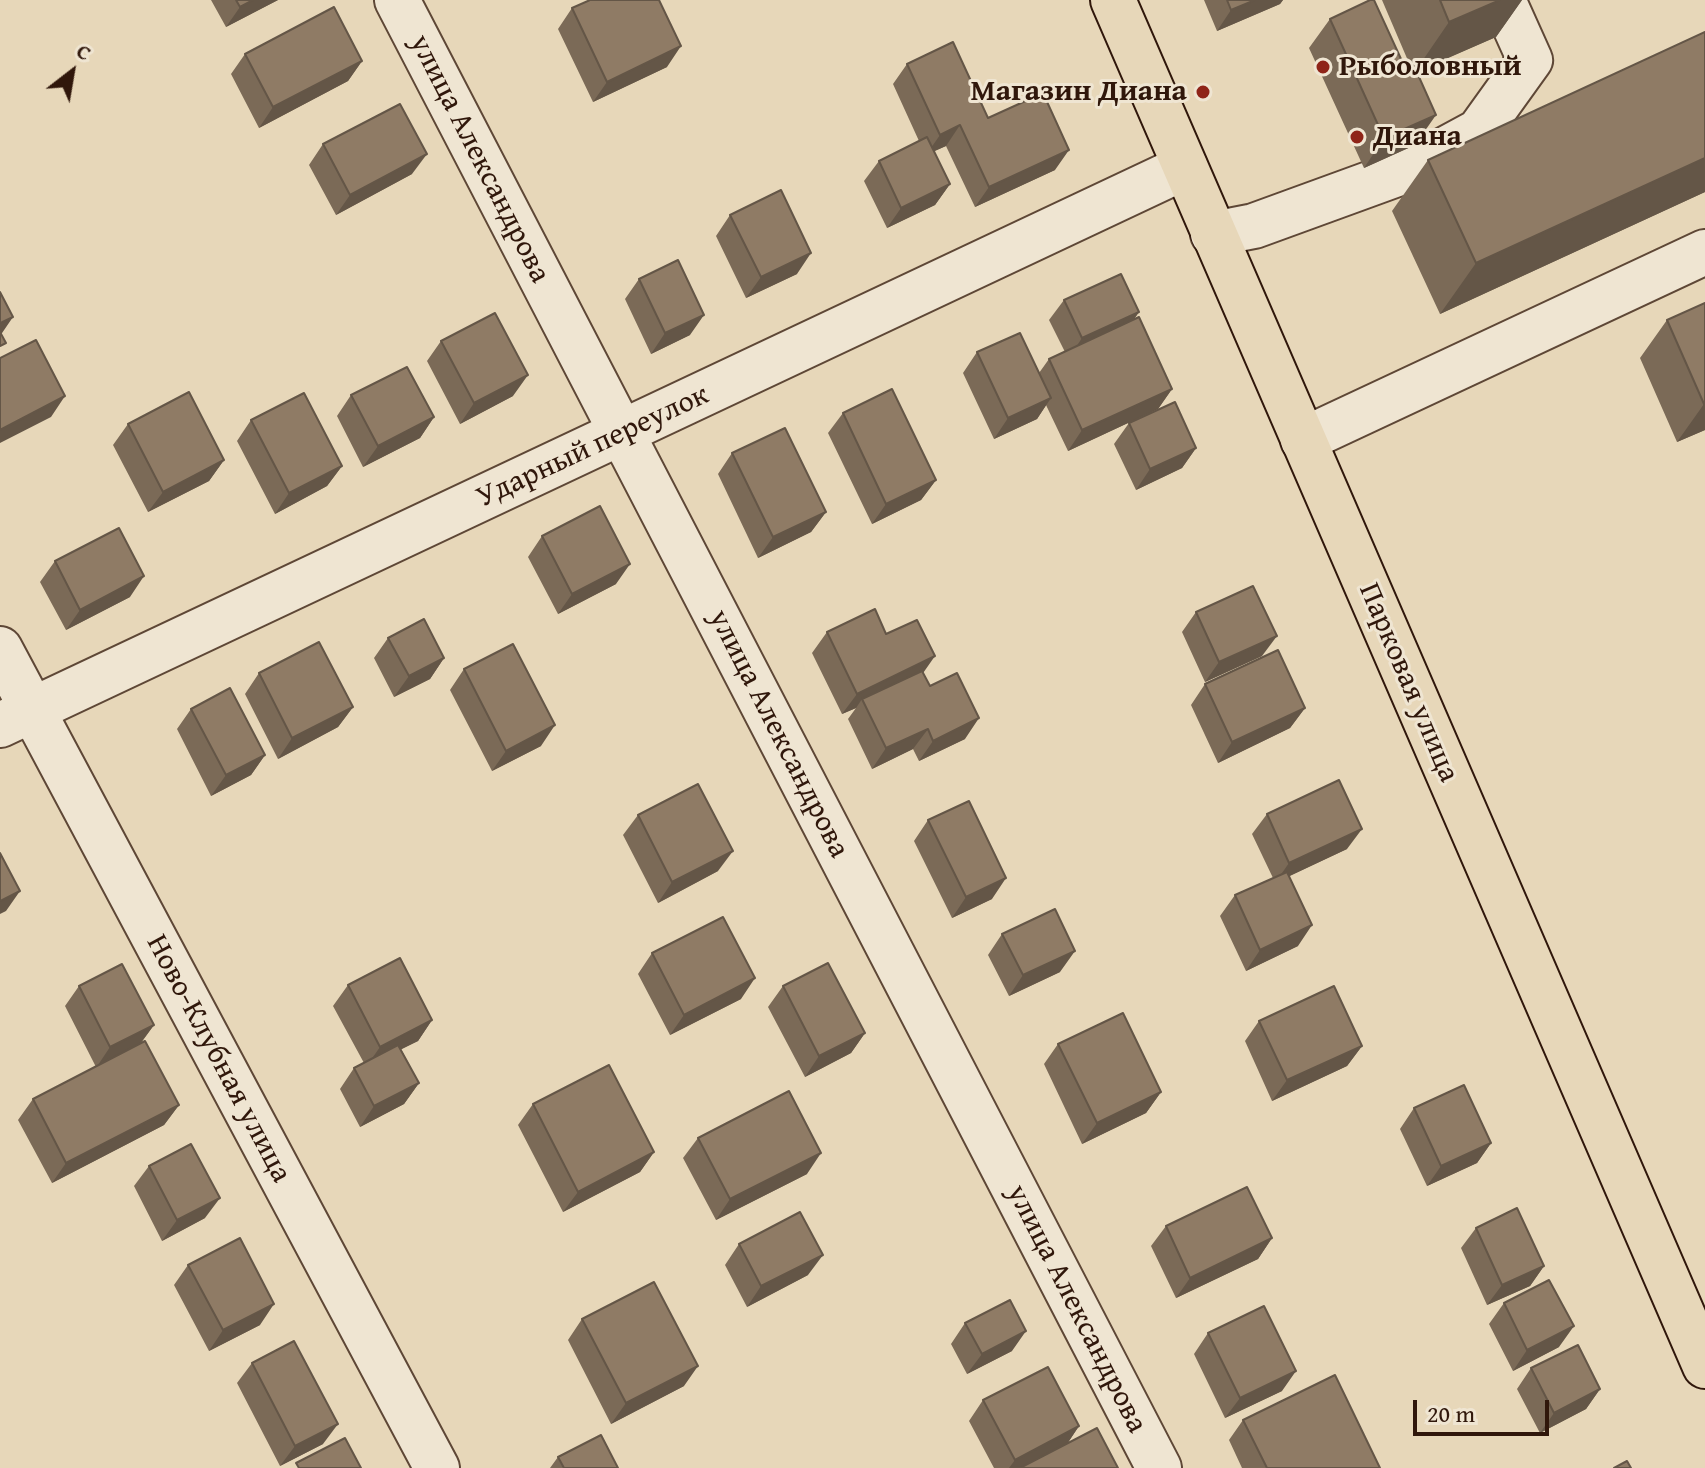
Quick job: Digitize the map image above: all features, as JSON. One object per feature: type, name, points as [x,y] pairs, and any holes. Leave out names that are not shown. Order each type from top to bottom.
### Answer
[{"type":"main road","name":"Парковая улица","points":[[1113,0],[1705,1366]]},
{"type":"street","name":"улица Александрова","points":[[397,0],[1159,1468]]},
{"type":"street","points":[[1213,234],[1254,226],[1405,171],[1479,131],[1530,60],[1503,0]]},
{"type":"street","name":"Ударный переулок","points":[[16,718],[1185,167]]},
{"type":"street","points":[[1303,440],[1705,252]]},
{"type":"street","name":"Ново-Клубная улица","points":[[0,649],[16,718],[437,1468]]},
{"type":"building","points":[[236,0],[253,0],[240,7]]},
{"type":"building","points":[[590,0],[659,0],[681,46],[607,82],[572,8]]},
{"type":"building","points":[[1227,0],[1255,0],[1231,10]]},
{"type":"building","points":[[1374,0],[1407,72],[1415,68],[1436,115],[1384,138],[1330,19]]},
{"type":"building","points":[[1440,0],[1500,0],[1449,22]]},
{"type":"building","points":[[334,7],[362,61],[273,107],[245,54]]},
{"type":"building","points":[[1705,32],[1705,158],[1476,263],[1428,160]]},
{"type":"building","points":[[953,42],[988,118],[1043,93],[1069,150],[989,187],[960,125],[940,135],[907,64]]},
{"type":"building","points":[[400,104],[427,154],[350,195],[323,144]]},
{"type":"building","points":[[927,137],[950,184],[901,208],[879,161]]},
{"type":"building","points":[[781,190],[811,253],[761,277],[730,215]]},
{"type":"building","points":[[678,260],[704,315],[665,333],[639,279]]},
{"type":"building","points":[[1121,274],[1139,312],[1082,338],[1064,300]]},
{"type":"building","points":[[0,292],[13,317],[0,323]]},
{"type":"building","points":[[1705,303],[1705,404],[1704,404],[1667,320]]},
{"type":"building","points":[[495,313],[528,375],[474,403],[441,341]]},
{"type":"building","points":[[1139,317],[1172,389],[1082,430],[1049,359]]},
{"type":"building","points":[[0,332],[6,343],[0,346]]},
{"type":"building","points":[[1020,333],[1051,398],[1008,418],[977,352]]},
{"type":"building","points":[[36,340],[65,396],[0,430],[0,358]]},
{"type":"building","points":[[407,367],[434,417],[378,446],[351,395]]},
{"type":"building","points":[[892,389],[936,480],[886,504],[843,413]]},
{"type":"building","points":[[189,392],[224,460],[163,492],[128,424]]},
{"type":"building","points":[[304,393],[342,466],[289,493],[251,420]]},
{"type":"building","points":[[1175,402],[1196,448],[1150,469],[1129,423]]},
{"type":"building","points":[[785,428],[826,512],[773,537],[732,453]]},
{"type":"building","points":[[600,506],[630,564],[572,594],[542,536]]},
{"type":"building","points":[[119,528],[144,576],[80,610],[55,561]]},
{"type":"building","points":[[1253,586],[1277,636],[1219,662],[1196,612]]},
{"type":"building","points":[[875,609],[886,634],[917,620],[935,656],[857,694],[827,632]]},
{"type":"building","points":[[424,619],[444,658],[409,676],[388,638]]},
{"type":"building","points":[[319,642],[353,707],[292,738],[259,673]]},
{"type":"building","points":[[513,644],[555,725],[506,751],[464,669]]},
{"type":"building","points":[[1278,650],[1305,708],[1232,742],[1205,684]]},
{"type":"building","points":[[922,671],[930,686],[957,673],[979,718],[933,741],[928,729],[886,748],[862,699]]},
{"type":"building","points":[[230,688],[265,755],[226,775],[191,709]]},
{"type":"building","points":[[1339,780],[1362,829],[1289,863],[1267,814]]},
{"type":"building","points":[[698,784],[733,851],[672,882],[638,815]]},
{"type":"building","points":[[969,801],[1006,878],[966,897],[928,820]]},
{"type":"building","points":[[0,853],[20,891],[0,901]]},
{"type":"building","points":[[1287,872],[1312,925],[1260,950],[1235,895]]},
{"type":"building","points":[[1055,909],[1075,951],[1023,975],[1002,934]]},
{"type":"building","points":[[723,917],[755,978],[684,1015],[652,953]]},
{"type":"building","points":[[400,958],[432,1020],[380,1047],[348,985]]},
{"type":"building","points":[[828,963],[865,1033],[819,1056],[783,986]]},
{"type":"building","points":[[122,964],[154,1025],[110,1047],[79,986]]},
{"type":"building","points":[[1334,986],[1362,1046],[1287,1080],[1259,1021]]},
{"type":"building","points":[[1123,1013],[1161,1092],[1097,1123],[1058,1044]]},
{"type":"building","points":[[145,1041],[179,1105],[66,1163],[33,1099]]},
{"type":"building","points":[[398,1045],[419,1083],[374,1106],[354,1068]]},
{"type":"building","points":[[609,1065],[654,1152],[578,1192],[533,1104]]},
{"type":"building","points":[[1464,1085],[1491,1143],[1441,1166],[1414,1108]]},
{"type":"building","points":[[789,1091],[821,1153],[730,1199],[698,1138]]},
{"type":"building","points":[[191,1144],[220,1198],[177,1220],[149,1166]]},
{"type":"building","points":[[1247,1187],[1272,1238],[1190,1278],[1166,1226]]},
{"type":"building","points":[[1517,1208],[1544,1266],[1502,1285],[1476,1228]]},
{"type":"building","points":[[800,1212],[823,1255],[761,1286],[739,1244]]},
{"type":"building","points":[[240,1238],[274,1304],[223,1330],[188,1265]]},
{"type":"building","points":[[1549,1280],[1574,1326],[1527,1350],[1504,1303]]},
{"type":"building","points":[[654,1282],[698,1366],[626,1403],[582,1319]]},
{"type":"building","points":[[1010,1300],[1026,1331],[982,1354],[965,1323]]},
{"type":"building","points":[[1264,1306],[1296,1371],[1240,1398],[1208,1333]]},
{"type":"building","points":[[294,1341],[338,1424],[295,1446],[252,1363]]},
{"type":"building","points":[[1578,1345],[1600,1389],[1554,1413],[1531,1368]]},
{"type":"building","points":[[1048,1367],[1079,1426],[1015,1460],[983,1400]]},
{"type":"building","points":[[1335,1375],[1380,1468],[1267,1468],[1243,1420]]},
{"type":"building","points":[[1097,1428],[1118,1468],[1020,1468]]},
{"type":"building","points":[[601,1435],[618,1468],[564,1468],[558,1457]]},
{"type":"building","points":[[345,1438],[361,1468],[299,1468],[296,1463]]},
{"type":"building","points":[[1627,1461],[1631,1468],[1614,1468]]},
{"type":"place","name":"Рыболовный","points":[[1323,67]]},
{"type":"place","name":"Магазин Диана","points":[[1203,92]]},
{"type":"place","name":"Диана","points":[[1357,137]]}]
